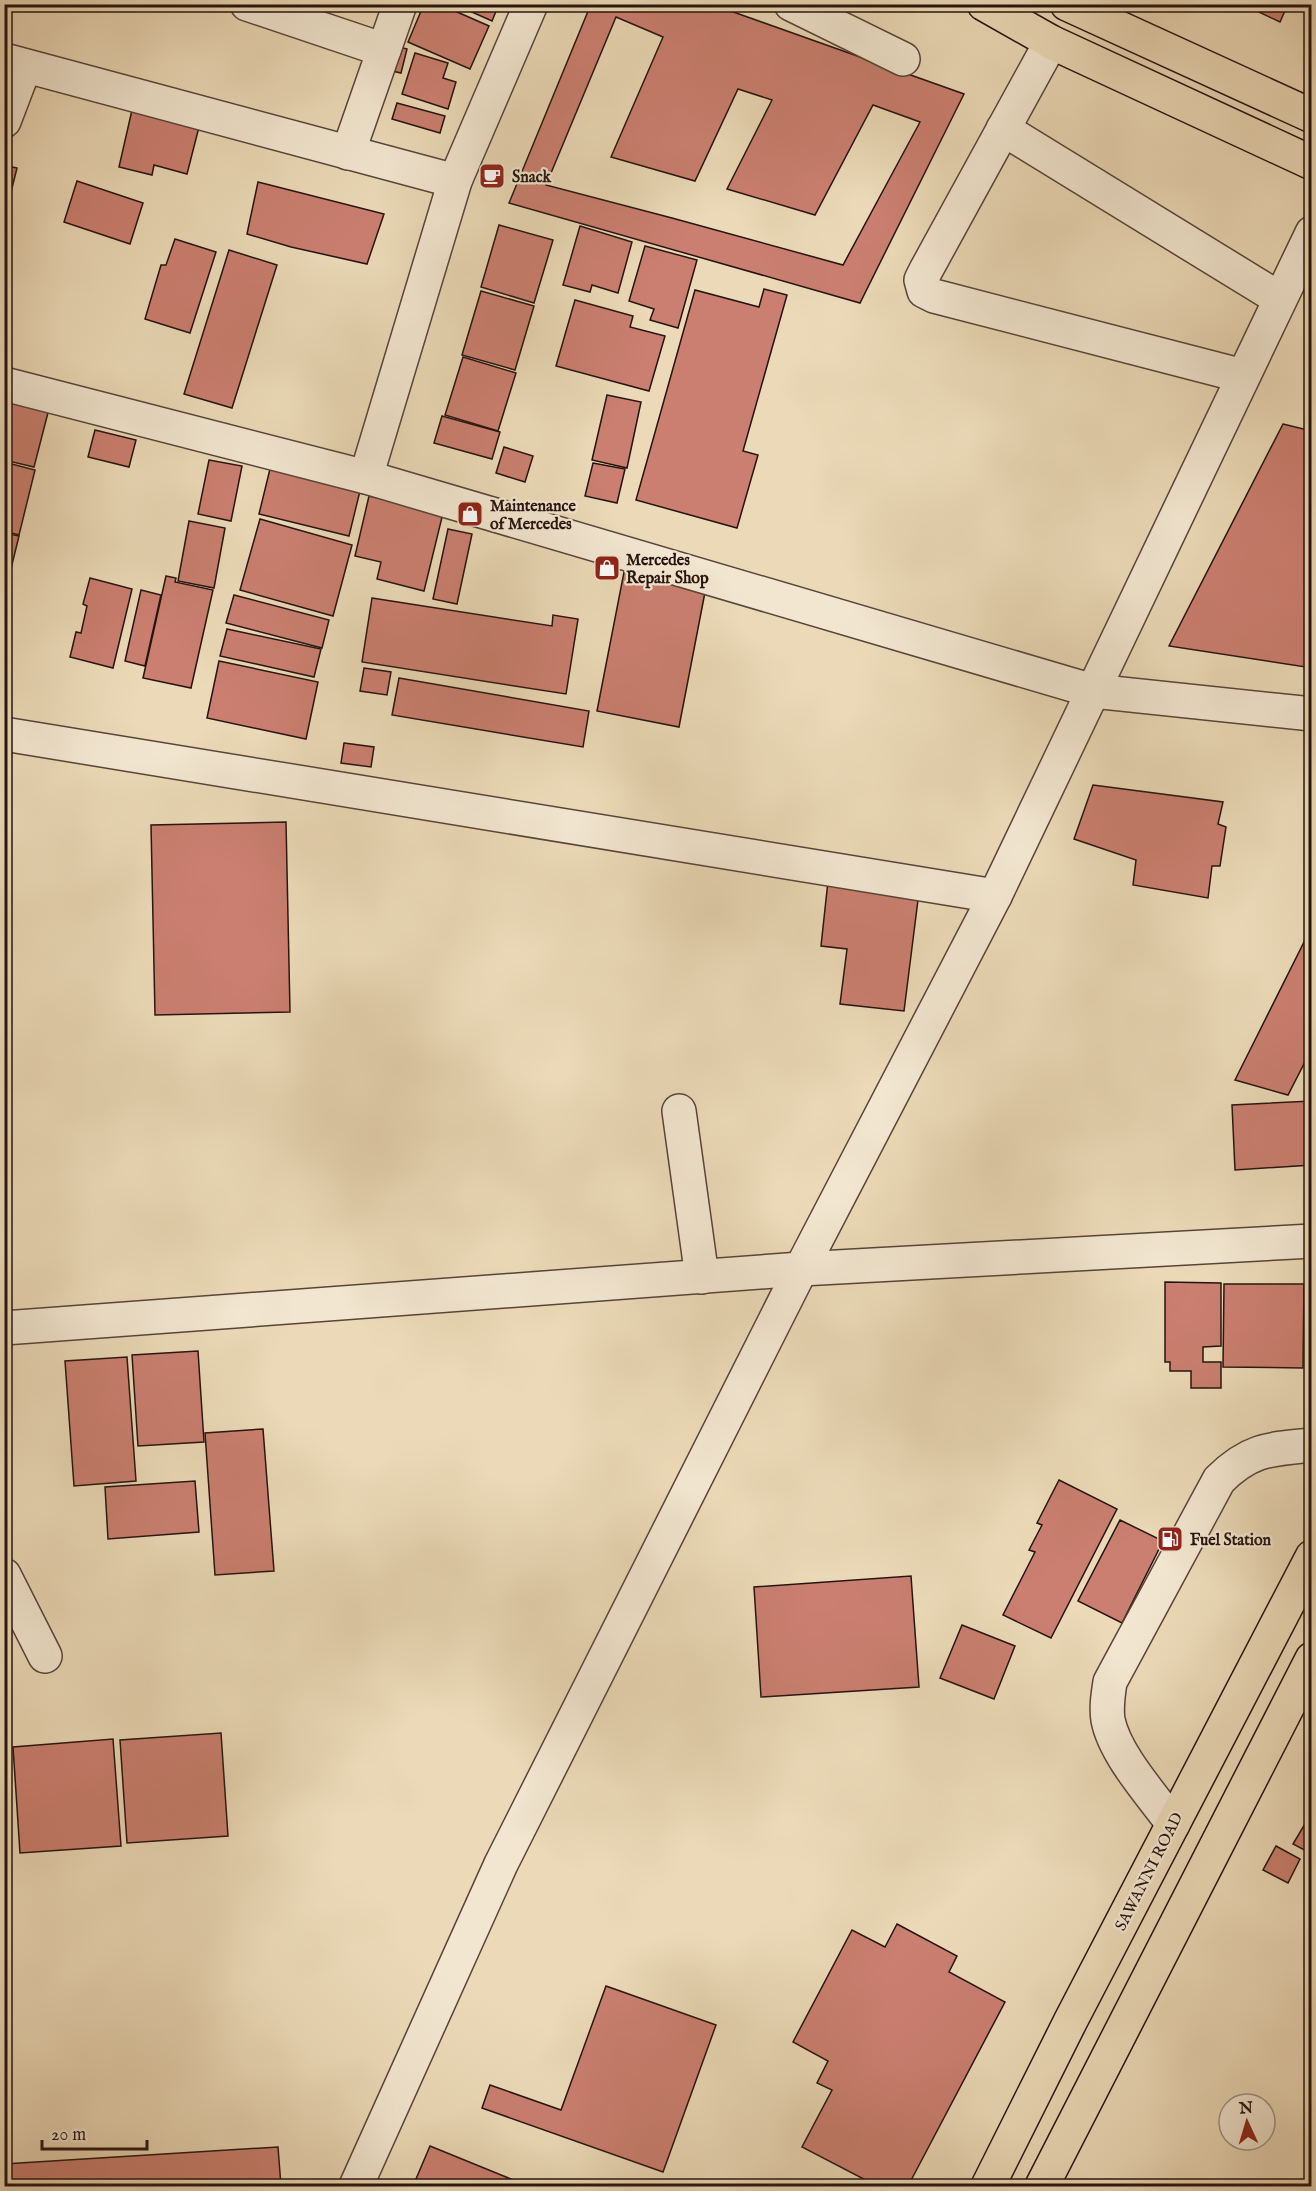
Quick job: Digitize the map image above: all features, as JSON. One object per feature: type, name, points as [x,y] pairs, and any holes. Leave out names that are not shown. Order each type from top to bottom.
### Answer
[{"type":"highway","points":[[984,4],[1052,42],[1311,163]]},
{"type":"highway","points":[[1082,8],[1311,116]]},
{"type":"highway","name":"SAWANNI ROAD","points":[[988,2187],[1311,1557]]},
{"type":"highway","points":[[1042,2187],[1311,1659]]},
{"type":"street","points":[[247,4],[384,50]]},
{"type":"street","points":[[348,153],[400,4]]},
{"type":"street","points":[[366,477],[455,181],[531,4]]},
{"type":"street","points":[[791,4],[903,59]]},
{"type":"street","points":[[1052,42],[926,270],[921,280],[924,291],[934,296],[1243,376]]},
{"type":"street","points":[[4,121],[15,63],[455,181]]},
{"type":"street","points":[[1003,129],[1280,299]]},
{"type":"street","points":[[356,2187],[501,1864],[801,1269],[995,896],[1311,233]]},
{"type":"street","points":[[4,384],[366,477],[1093,691],[1311,714]]},
{"type":"street","points":[[4,734],[995,896]]},
{"type":"street","points":[[679,1111],[702,1277]]},
{"type":"street","points":[[4,1328],[801,1269],[1311,1241]]},
{"type":"street","points":[[1173,1824],[1121,1752],[1113,1736],[1108,1719],[1107,1701],[1110,1682],[1219,1480],[1232,1466],[1248,1456],[1266,1450],[1311,1445]]},
{"type":"street","points":[[4,1575],[45,1656]]},
{"type":"building","points":[[424,4],[439,4],[489,26],[470,69],[408,42]]},
{"type":"building","points":[[454,4],[499,4],[492,21]]},
{"type":"building","points":[[591,4],[711,4],[964,94],[860,303],[509,203]],"holes":[[[616,17],[663,37],[611,157],[695,181],[738,89],[772,100],[727,189],[815,215],[873,105],[920,122],[843,265],[546,185]]]},
{"type":"building","points":[[1242,4],[1288,4],[1280,22]]},
{"type":"building","points":[[389,44],[407,49],[401,73],[383,69]]},
{"type":"building","points":[[415,53],[448,63],[443,78],[456,82],[448,109],[402,94]]},
{"type":"building","points":[[397,103],[445,116],[440,133],[392,119]]},
{"type":"building","points":[[132,110],[199,127],[187,174],[154,165],[152,175],[119,167]]},
{"type":"building","points":[[4,165],[17,168],[5,216],[4,216]]},
{"type":"building","points":[[77,181],[143,203],[130,244],[64,222]]},
{"type":"building","points":[[258,182],[384,214],[367,264],[291,247],[247,234]]},
{"type":"building","points":[[499,225],[553,240],[534,303],[481,287]]},
{"type":"building","points":[[580,226],[632,242],[618,293],[592,285],[590,292],[563,285]]},
{"type":"building","points":[[175,239],[216,252],[190,333],[145,319],[161,265],[166,265]]},
{"type":"building","points":[[645,246],[697,260],[678,328],[650,320],[654,309],[629,301]]},
{"type":"building","points":[[229,250],[277,265],[232,408],[184,394]]},
{"type":"building","points":[[764,289],[787,295],[743,451],[758,455],[737,528],[636,500],[695,290],[759,307]]},
{"type":"building","points":[[481,291],[534,306],[515,370],[462,355]]},
{"type":"building","points":[[575,300],[633,316],[630,327],[665,336],[649,391],[556,366]]},
{"type":"building","points":[[463,357],[516,373],[498,431],[445,415]]},
{"type":"building","points":[[4,389],[51,401],[34,467],[4,460]]},
{"type":"building","points":[[607,395],[641,402],[627,468],[592,460]]},
{"type":"building","points":[[442,416],[500,432],[492,459],[434,443]]},
{"type":"building","points":[[1283,424],[1312,431],[1312,668],[1169,646]]},
{"type":"building","points":[[95,430],[136,440],[129,467],[88,457]]},
{"type":"building","points":[[504,447],[533,456],[525,482],[496,473]]},
{"type":"building","points":[[209,460],[242,466],[231,521],[198,514]]},
{"type":"building","points":[[4,462],[35,470],[19,535],[4,531]]},
{"type":"building","points":[[593,463],[625,469],[617,503],[585,496]]},
{"type":"building","points":[[270,469],[360,491],[349,536],[259,514]]},
{"type":"building","points":[[369,496],[443,513],[424,591],[377,579],[381,562],[355,556]]},
{"type":"building","points":[[260,519],[352,545],[333,616],[240,590]]},
{"type":"building","points":[[189,521],[225,528],[214,588],[178,581]]},
{"type":"building","points":[[448,529],[472,534],[457,604],[433,599]]},
{"type":"building","points":[[4,533],[19,536],[7,585],[4,585]]},
{"type":"building","points":[[624,572],[706,587],[679,727],[597,711]]},
{"type":"building","points":[[166,576],[176,578],[175,582],[213,590],[191,688],[143,678]]},
{"type":"building","points":[[90,578],[132,589],[113,668],[70,657],[76,632],[81,633],[87,606],[83,604]]},
{"type":"building","points":[[141,590],[161,595],[145,666],[125,661]]},
{"type":"building","points":[[234,595],[329,620],[322,648],[226,623]]},
{"type":"building","points":[[372,598],[552,626],[553,615],[578,619],[566,694],[362,662]]},
{"type":"building","points":[[227,629],[321,649],[314,677],[220,656]]},
{"type":"building","points":[[219,661],[318,682],[306,739],[207,718]]},
{"type":"building","points":[[364,668],[391,672],[387,695],[360,691]]},
{"type":"building","points":[[399,678],[589,711],[583,747],[392,715]]},
{"type":"building","points":[[344,743],[374,747],[371,767],[341,763]]},
{"type":"building","points":[[1093,785],[1223,802],[1218,824],[1226,827],[1220,866],[1212,866],[1208,898],[1133,885],[1136,860],[1074,839]]},
{"type":"building","points":[[286,822],[290,1012],[155,1015],[151,825]]},
{"type":"building","points":[[828,881],[919,892],[904,1011],[840,1004],[847,949],[821,946]]},
{"type":"building","points":[[1312,926],[1312,1048],[1288,1095],[1235,1080]]},
{"type":"building","points":[[1312,1101],[1312,1165],[1235,1170],[1232,1105]]},
{"type":"building","points":[[1165,1282],[1221,1283],[1221,1346],[1203,1347],[1203,1362],[1221,1362],[1221,1388],[1191,1388],[1191,1371],[1170,1371],[1170,1362],[1165,1362]]},
{"type":"building","points":[[1224,1284],[1304,1284],[1303,1368],[1223,1367]]},
{"type":"building","points":[[198,1351],[204,1442],[138,1446],[132,1355]]},
{"type":"building","points":[[127,1357],[136,1481],[74,1486],[65,1361]]},
{"type":"building","points":[[263,1429],[274,1571],[215,1575],[205,1433]]},
{"type":"building","points":[[1059,1480],[1117,1509],[1051,1638],[1003,1615],[1035,1552],[1029,1550],[1042,1525],[1037,1523]]},
{"type":"building","points":[[195,1481],[199,1532],[108,1539],[105,1487]]},
{"type":"building","points":[[1120,1520],[1163,1541],[1122,1623],[1078,1601]]},
{"type":"building","points":[[911,1576],[919,1687],[761,1697],[754,1587]]},
{"type":"building","points":[[962,1625],[1015,1646],[994,1699],[940,1678]]},
{"type":"building","points":[[221,1733],[228,1836],[127,1843],[120,1740]]},
{"type":"building","points":[[113,1739],[121,1846],[20,1853],[13,1747]]},
{"type":"building","points":[[1312,1812],[1312,1854],[1293,1844]]},
{"type":"building","points":[[1276,1846],[1300,1859],[1288,1883],[1263,1870]]},
{"type":"building","points":[[897,1924],[957,1956],[949,1972],[1005,2002],[908,2186],[877,2186],[802,2147],[832,2090],[817,2083],[828,2061],[793,2042],[852,1930],[885,1947]]},
{"type":"building","points":[[606,1986],[716,2025],[663,2172],[482,2108],[490,2085],[561,2110]]},
{"type":"building","points":[[430,2146],[528,2186],[413,2186]]},
{"type":"building","points":[[278,2147],[281,2186],[4,2186],[4,2164]]},
{"type":"place","name":"Snack","points":[[492,176]]},
{"type":"place","name":"Maintenance of Mercedes","points":[[470,514]]},
{"type":"place","name":"Mercedes Repair Shop","points":[[607,568]]},
{"type":"place","name":"Fuel Station","points":[[1170,1539]]}]
